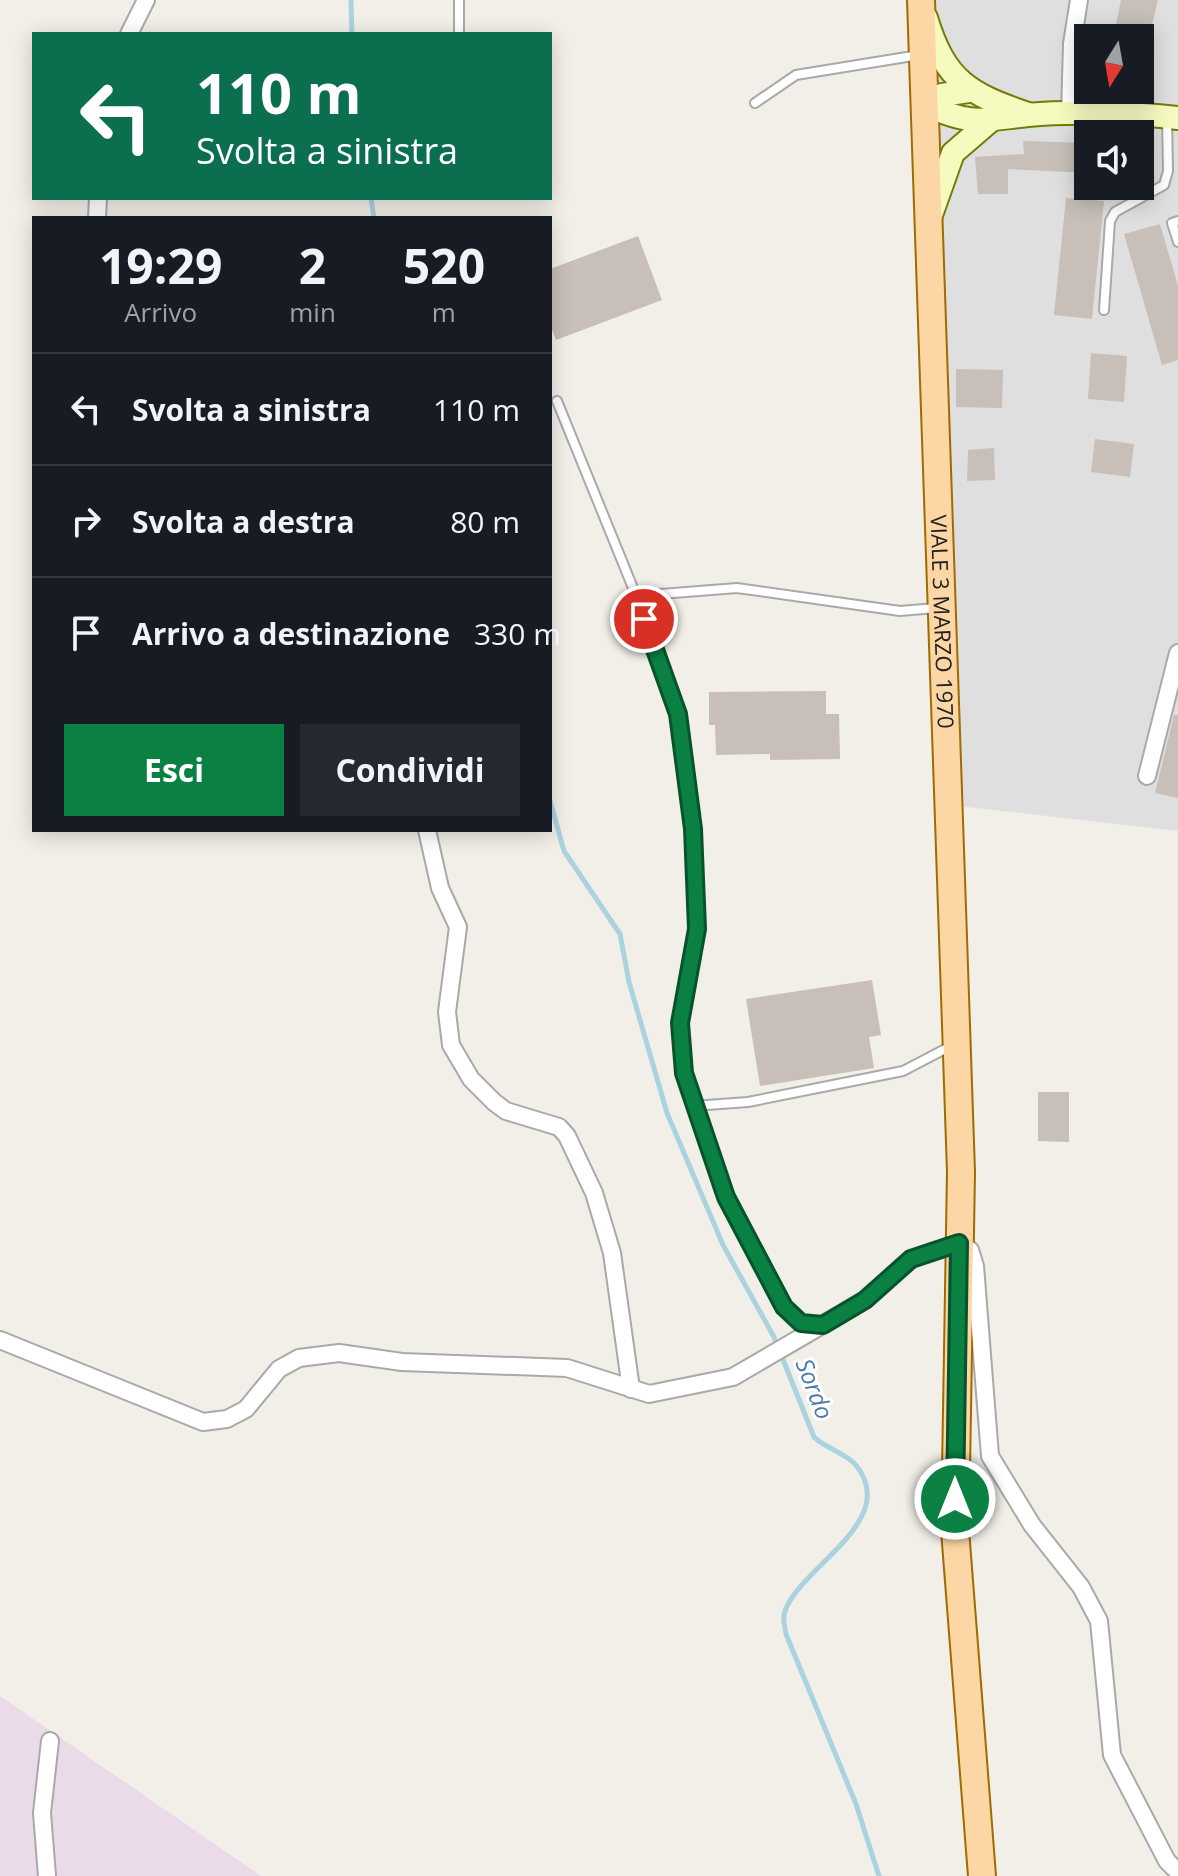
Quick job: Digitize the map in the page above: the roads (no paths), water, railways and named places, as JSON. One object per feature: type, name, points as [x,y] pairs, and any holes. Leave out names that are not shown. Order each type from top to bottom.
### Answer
[{"type":"main road","name":"VIALE 3 MARZO 1970","points":[[921,0],[926,105],[926,228],[958,1043],[955,1530],[982,1876]]},
{"type":"street","points":[[130,32],[146,0]]},
{"type":"street","points":[[921,0],[932,36],[946,65],[969,91],[1029,115]]},
{"type":"street","points":[[1070,115],[1072,44],[1079,0]]},
{"type":"street","points":[[926,105],[942,95],[969,91]]},
{"type":"street","points":[[926,105],[951,116],[989,122],[1029,115],[1173,117]]},
{"type":"street","points":[[926,228],[953,153],[989,122]]},
{"type":"street","points":[[1147,776],[1178,653]]},
{"type":"street","points":[[427,832],[440,888],[458,927],[447,1012],[451,1045],[471,1079],[494,1102],[506,1111],[559,1127],[567,1136],[594,1193],[612,1253],[631,1389]]},
{"type":"street","points":[[0,1340],[203,1422],[227,1419],[246,1409],[279,1369],[299,1358],[339,1353],[402,1362],[567,1368],[649,1394],[733,1377],[865,1300],[911,1259],[959,1243],[970,1250],[975,1266],[990,1456],[1032,1525],[1081,1587],[1099,1621],[1112,1755],[1167,1861],[1178,1872]]},
{"type":"street","points":[[47,1876],[42,1813],[50,1741]]},
{"type":"lane","points":[[459,0],[459,32]]},
{"type":"lane","points":[[755,103],[796,75],[923,54]]},
{"type":"lane","points":[[1104,310],[1110,221],[1115,212],[1164,185],[1173,117]]},
{"type":"lane","points":[[1178,221],[1172,223],[1178,242]]},
{"type":"lane","points":[[557,401],[635,596],[678,714],[693,829],[697,907],[696,950],[680,1023],[684,1073],[693,1106],[726,1197],[784,1307],[801,1323],[823,1325]]},
{"type":"lane","points":[[635,596],[737,588],[900,611],[942,607]]},
{"type":"lane","points":[[693,1106],[748,1102],[903,1071],[958,1043]]},
{"type":"waterway","name":"Sordo","points":[[351,0],[352,32]]},
{"type":"waterway","name":"Sordo","points":[[371,200],[374,216]]},
{"type":"waterway","name":"Sordo","points":[[552,808],[564,851],[620,934],[629,982],[667,1113],[723,1245],[774,1337],[814,1437],[851,1460],[866,1485],[866,1506],[856,1525],[792,1598],[784,1620],[786,1634],[856,1804],[879,1876]]}]
